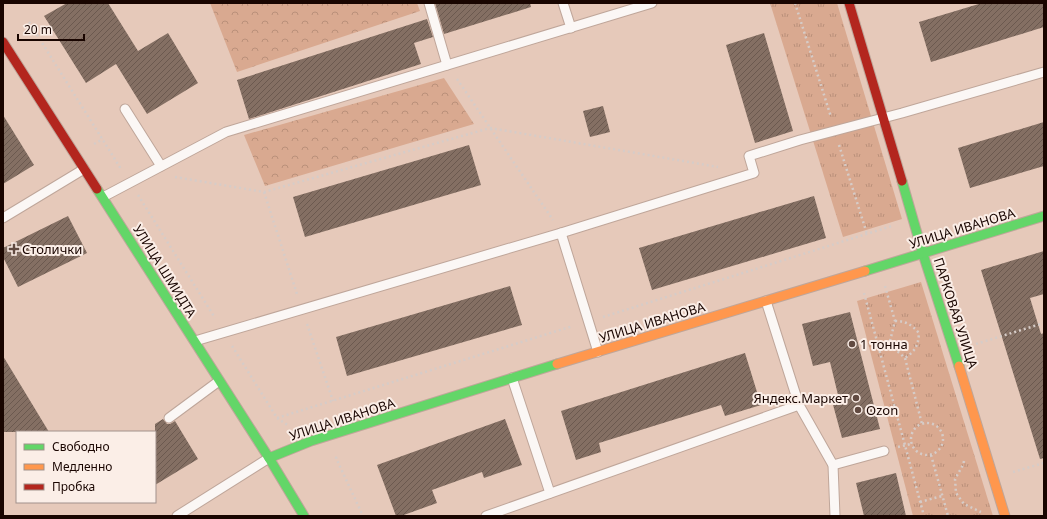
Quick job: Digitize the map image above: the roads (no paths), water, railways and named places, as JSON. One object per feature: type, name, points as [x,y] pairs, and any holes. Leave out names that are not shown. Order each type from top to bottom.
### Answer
[{"type":"street","name":"ПАРКОВАЯ УЛИЦА","points":[[849,3],[923,254],[1005,516]]},
{"type":"street","name":"УЛИЦА ШМИДТА","points":[[4,45],[220,381],[304,516]]},
{"type":"street","name":"УЛИЦА ИВАНОВА","points":[[269,458],[311,441],[512,378],[1044,216]]},
{"type":"lane","points":[[429,3],[447,65]]},
{"type":"lane","points":[[563,3],[571,28]]},
{"type":"lane","points":[[102,196],[226,132],[652,3]]},
{"type":"lane","points":[[195,342],[561,233],[754,173],[750,156],[800,140],[884,118],[1044,72]]},
{"type":"lane","points":[[125,109],[161,166]]},
{"type":"lane","points":[[3,218],[84,169]]},
{"type":"lane","points":[[561,233],[598,352]]},
{"type":"lane","points":[[766,301],[799,405],[832,465],[835,516]]},
{"type":"lane","points":[[512,378],[550,493]]},
{"type":"lane","points":[[169,418],[220,381]]},
{"type":"lane","points":[[486,516],[799,405]]},
{"type":"lane","points":[[832,465],[884,451]]},
{"type":"lane","points":[[177,516],[269,458]]},
{"type":"place","name":"Столички","points":[[14,249]]},
{"type":"place","name":"1 тонна","points":[[852,344]]},
{"type":"place","name":"Яндекс.Маркет","points":[[856,398]]},
{"type":"place","name":"Ozon","points":[[858,410]]}]
